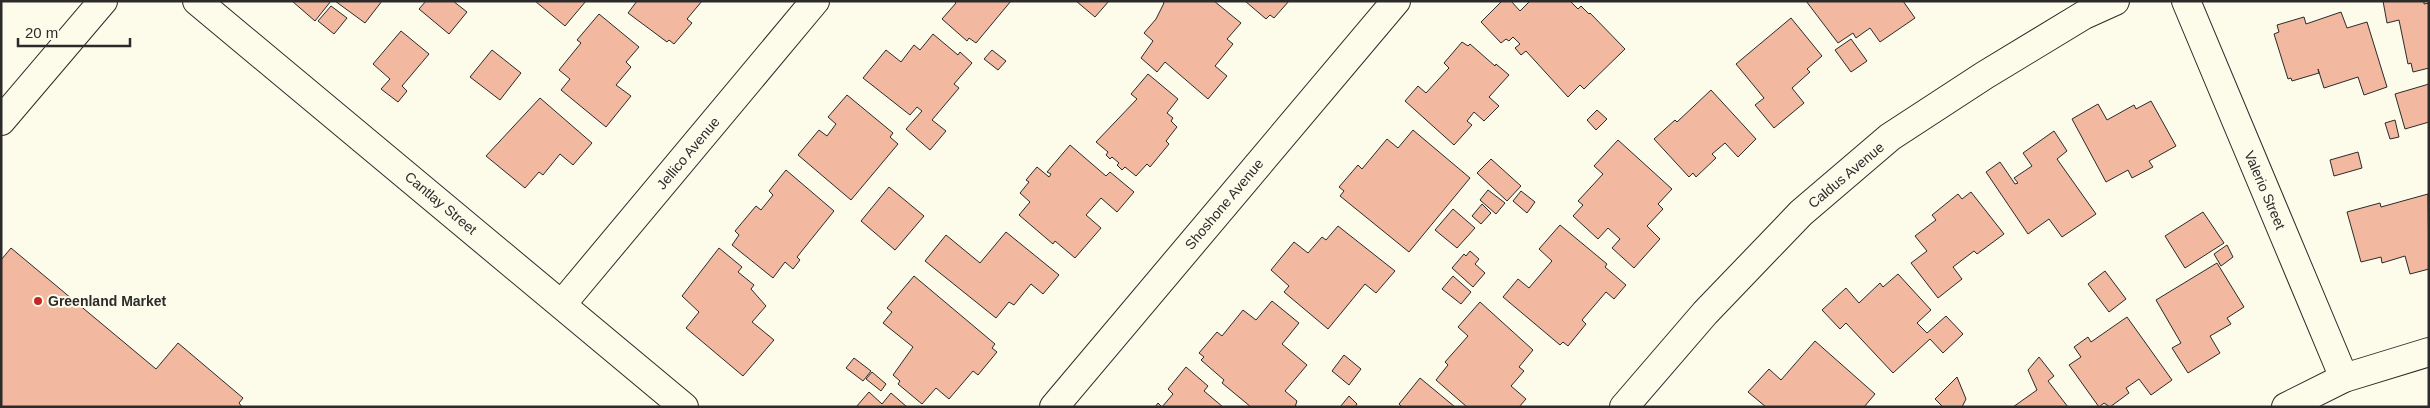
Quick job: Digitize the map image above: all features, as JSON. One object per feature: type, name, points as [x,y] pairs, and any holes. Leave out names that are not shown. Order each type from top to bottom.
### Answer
[{"type":"street","points":[[1,121],[102,1]]},
{"type":"street","name":"Cantlay Street","points":[[197,1],[684,407]]},
{"type":"street","name":"Jellico Avenue","points":[[562,304],[815,1]]},
{"type":"street","name":"Shoshone Avenue","points":[[1054,407],[1396,1]]},
{"type":"street","name":"Caldus Avenue","points":[[1624,407],[1705,313],[1801,213],[1890,137],[1985,75],[2084,15],[2115,1]]},
{"type":"street","name":"Valerio Street","points":[[2186,1],[2344,378]]},
{"type":"street","points":[[2286,407],[2344,378],[2429,352]]},
{"type":"building","points":[[292,1],[331,1],[315,21]]},
{"type":"building","points":[[335,1],[382,1],[365,23]]},
{"type":"building","points":[[426,1],[453,1],[467,12],[449,34],[419,9]]},
{"type":"building","points":[[535,1],[586,1],[565,26]]},
{"type":"building","points":[[637,1],[702,1],[687,19],[692,23],[674,44],[669,40],[667,42],[628,13]]},
{"type":"building","points":[[954,1],[1011,1],[976,43],[969,38],[967,41],[942,19],[956,3]]},
{"type":"building","points":[[1076,1],[1109,1],[1095,17]]},
{"type":"building","points":[[1162,1],[1214,1],[1241,23],[1227,39],[1233,44],[1215,66],[1227,76],[1208,99],[1165,62],[1157,72],[1141,58],[1153,41],[1144,33],[1156,19],[1164,3]]},
{"type":"building","points":[[1245,1],[1289,1],[1274,18],[1270,15],[1266,19]]},
{"type":"building","points":[[1502,1],[1511,1],[1520,11],[1530,1],[1570,1],[1578,9],[1581,6],[1590,13],[1625,49],[1584,89],[1580,85],[1568,97],[1526,51],[1521,55],[1515,48],[1520,44],[1513,37],[1509,41],[1506,39],[1501,43],[1481,22]]},
{"type":"building","points":[[1806,1],[1903,1],[1915,18],[1880,42],[1870,28],[1856,38],[1853,33],[1838,43]]},
{"type":"building","points":[[2383,1],[2424,1],[2424,4],[2429,3],[2429,68],[2413,72],[2411,63],[2408,64],[2399,20],[2387,23]]},
{"type":"building","points":[[331,6],[347,18],[334,34],[318,21]]},
{"type":"building","points":[[2341,12],[2347,28],[2367,22],[2387,87],[2364,95],[2358,77],[2324,88],[2318,69],[2319,73],[2292,81],[2291,78],[2288,79],[2274,34],[2279,32],[2277,25],[2304,17],[2306,24]]},
{"type":"building","points":[[599,14],[639,47],[626,62],[631,67],[616,85],[631,96],[606,127],[561,90],[570,79],[559,70],[581,43],[577,40]]},
{"type":"building","points":[[1791,18],[1822,56],[1807,69],[1810,72],[1792,88],[1804,103],[1774,128],[1755,105],[1764,98],[1736,64]]},
{"type":"building","points":[[401,31],[429,54],[402,86],[407,91],[398,102],[381,89],[390,79],[373,64]]},
{"type":"building","points":[[933,34],[958,55],[960,52],[972,63],[954,84],[959,88],[932,120],[946,131],[930,150],[906,129],[922,111],[917,107],[910,115],[863,78],[886,50],[901,62],[914,45],[920,50]]},
{"type":"building","points":[[1851,39],[1867,61],[1851,72],[1835,50]]},
{"type":"building","points":[[1462,42],[1468,46],[1470,44],[1495,66],[1496,64],[1509,75],[1489,97],[1499,106],[1484,121],[1474,112],[1467,121],[1472,125],[1454,145],[1405,101],[1418,86],[1426,93],[1449,68],[1444,63]]},
{"type":"building","points":[[492,50],[521,73],[500,100],[470,77]]},
{"type":"building","points":[[992,50],[1006,61],[998,70],[984,59]]},
{"type":"building","points":[[1148,74],[1178,99],[1167,113],[1173,118],[1171,121],[1177,127],[1166,141],[1169,144],[1150,167],[1147,164],[1136,176],[1125,167],[1122,170],[1117,165],[1119,163],[1112,157],[1110,159],[1106,155],[1108,152],[1096,142],[1137,99],[1131,94]]},
{"type":"building","points":[[2429,84],[2429,122],[2405,129],[2395,94]]},
{"type":"building","points":[[1711,90],[1756,139],[1738,157],[1725,143],[1712,154],[1716,158],[1696,177],[1693,173],[1689,177],[1654,139],[1675,120],[1677,122]]},
{"type":"building","points":[[847,95],[893,133],[890,137],[898,144],[851,200],[798,155],[819,130],[827,136],[836,124],[828,117]]},
{"type":"building","points":[[540,98],[592,143],[573,165],[560,154],[543,175],[539,172],[525,188],[486,156]]},
{"type":"building","points":[[2151,101],[2176,146],[2149,161],[2153,167],[2132,178],[2128,170],[2106,182],[2072,119],[2098,104],[2107,120],[2134,105],[2136,109]]},
{"type":"building","points":[[1597,110],[1607,119],[1596,130],[1587,120]]},
{"type":"building","points":[[2395,120],[2399,137],[2390,139],[2385,123]]},
{"type":"building","points":[[1413,130],[1470,178],[1409,252],[1340,196],[1344,191],[1339,187],[1358,165],[1362,169],[1387,139],[1398,148]]},
{"type":"building","points":[[2054,131],[2067,151],[2057,159],[2096,214],[2062,237],[2049,219],[2028,234],[1986,172],[2000,162],[2015,184],[2018,183],[2014,178],[2032,166],[2023,153]]},
{"type":"building","points":[[1618,140],[1672,189],[1658,204],[1663,209],[1647,226],[1660,239],[1634,268],[1612,248],[1620,239],[1608,228],[1598,239],[1573,216],[1583,205],[1578,201],[1603,174],[1594,166]]},
{"type":"building","points":[[1070,145],[1106,176],[1110,172],[1134,192],[1117,212],[1101,198],[1086,215],[1101,228],[1075,258],[1055,241],[1053,244],[1019,215],[1030,202],[1020,193],[1029,182],[1026,180],[1037,167],[1049,177],[1051,174],[1047,172]]},
{"type":"building","points":[[2358,152],[2362,168],[2334,176],[2330,160]]},
{"type":"building","points":[[1491,159],[1521,186],[1507,201],[1477,173]]},
{"type":"building","points":[[786,170],[834,211],[797,257],[800,260],[793,269],[785,262],[773,278],[732,245],[739,235],[735,231],[756,206],[761,210],[773,195],[769,191]]},
{"type":"building","points":[[889,187],[924,216],[895,250],[861,221]]},
{"type":"building","points":[[1488,190],[1505,203],[1496,214],[1480,200]]},
{"type":"building","points":[[1521,191],[1535,202],[1527,213],[1513,201]]},
{"type":"building","points":[[1971,192],[2004,234],[1977,254],[1974,251],[1953,267],[1962,279],[1938,298],[1911,263],[1927,251],[1915,236],[1936,220],[1932,215],[1958,194],[1962,199]]},
{"type":"building","points":[[2428,194],[2429,269],[2410,274],[2405,256],[2382,263],[2381,257],[2361,262],[2347,212],[2380,203],[2381,207]]},
{"type":"building","points":[[1482,204],[1491,213],[1481,224],[1472,216]]},
{"type":"building","points":[[1453,209],[1475,228],[1457,248],[1435,230]]},
{"type":"building","points":[[2203,212],[2224,243],[2185,268],[2165,236]]},
{"type":"building","points":[[1560,225],[1607,264],[1605,267],[1626,285],[1614,299],[1606,292],[1582,320],[1586,324],[1568,346],[1563,342],[1560,345],[1503,297],[1518,279],[1529,288],[1552,261],[1539,249]]},
{"type":"building","points":[[1338,226],[1395,271],[1376,293],[1365,284],[1328,329],[1284,292],[1289,286],[1271,270],[1294,242],[1308,253],[1322,237],[1326,240]]},
{"type":"building","points":[[1006,232],[1059,275],[1043,294],[1031,284],[1014,305],[1009,302],[996,318],[925,261],[946,235],[980,263]]},
{"type":"building","points":[[2227,245],[2233,257],[2221,266],[2214,254]]},
{"type":"building","name":"Greenland Market","points":[[11,248],[156,369],[178,343],[243,398],[239,403],[242,407],[1,407],[1,260]]},
{"type":"building","points":[[719,248],[742,267],[738,272],[754,285],[751,289],[766,306],[752,322],[774,340],[743,376],[686,328],[699,312],[682,296]]},
{"type":"building","points":[[1470,251],[1479,259],[1475,264],[1485,273],[1473,287],[1452,268],[1464,254],[1466,256]]},
{"type":"building","points":[[2217,263],[2244,307],[2227,318],[2231,324],[2210,336],[2220,353],[2188,373],[2172,348],[2181,343],[2156,300]]},
{"type":"building","points":[[2105,271],[2126,299],[2109,312],[2088,284]]},
{"type":"building","points":[[1898,274],[1931,310],[1917,323],[1927,333],[1946,316],[1963,334],[1943,353],[1930,339],[1893,373],[1846,323],[1840,329],[1822,310],[1846,288],[1859,303],[1880,283],[1883,287]]},
{"type":"building","points":[[914,276],[995,344],[992,348],[997,352],[978,375],[973,371],[949,399],[936,388],[922,404],[898,384],[900,381],[893,375],[913,347],[883,323],[892,312],[887,308]]},
{"type":"building","points":[[1453,276],[1471,292],[1461,304],[1442,289]]},
{"type":"building","points":[[1272,301],[1299,323],[1282,344],[1307,365],[1285,391],[1297,401],[1295,407],[1251,407],[1222,383],[1224,380],[1201,360],[1204,357],[1199,353],[1217,332],[1222,336],[1243,310],[1256,320]]},
{"type":"building","points":[[1480,302],[1533,350],[1519,367],[1524,371],[1511,386],[1526,399],[1519,407],[1467,407],[1436,380],[1448,365],[1445,362],[1468,336],[1458,327]]},
{"type":"building","points":[[2127,317],[2172,380],[2151,395],[2139,379],[2126,388],[2129,393],[2110,407],[2104,403],[2099,407],[2069,365],[2081,357],[2074,347],[2088,337],[2091,342]]},
{"type":"building","points":[[1815,341],[1875,394],[1864,407],[1766,407],[1748,392],[1769,369],[1781,380]]},
{"type":"building","points":[[1344,355],[1361,369],[1349,385],[1332,371]]},
{"type":"building","points":[[2039,357],[2054,376],[2048,381],[2068,407],[2013,407],[2037,390],[2028,370]]},
{"type":"building","points":[[854,358],[871,371],[863,381],[846,368]]},
{"type":"building","points":[[1186,367],[1208,386],[1204,391],[1223,407],[1162,407],[1173,394],[1168,389]]},
{"type":"building","points":[[872,372],[886,384],[881,391],[866,379]]},
{"type":"building","points":[[1957,377],[1966,399],[1962,407],[1943,407],[1935,399]]},
{"type":"building","points":[[1420,378],[1455,407],[1402,407],[1399,404]]},
{"type":"building","points":[[869,392],[882,404],[891,393],[907,407],[856,407]]},
{"type":"building","points":[[1349,396],[1357,404],[1355,407],[1340,407]]},
{"type":"place","name":"Greenland Market","points":[[38,301]]}]
